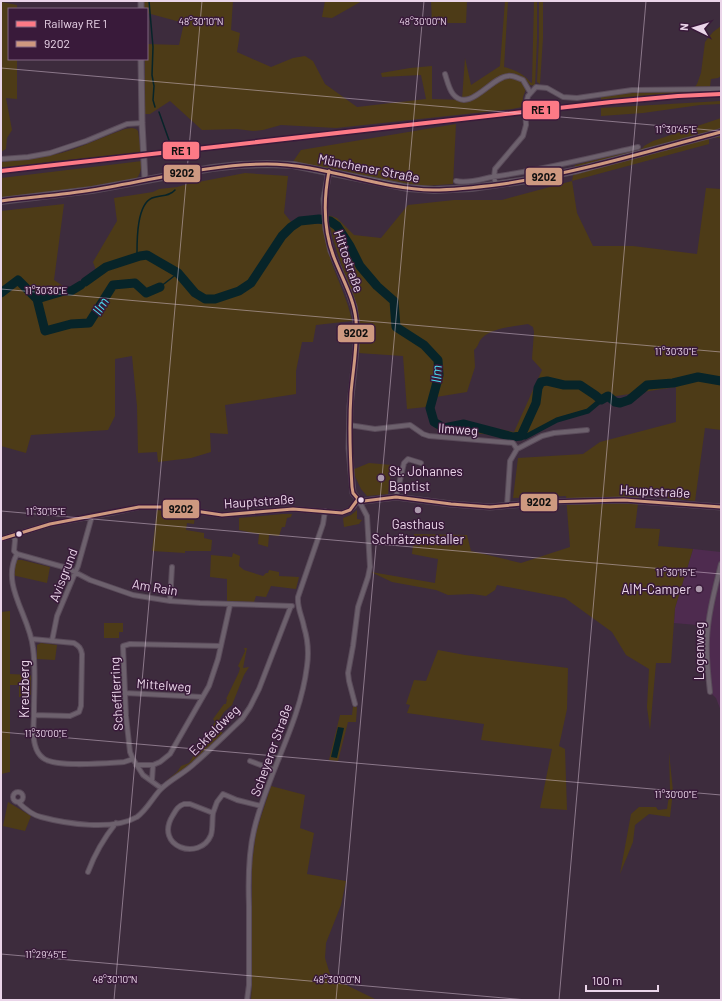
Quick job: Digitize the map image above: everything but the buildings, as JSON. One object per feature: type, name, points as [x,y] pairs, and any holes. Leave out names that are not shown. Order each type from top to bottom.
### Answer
[{"type":"main road","name":"Münchener Straße","points":[[1,202],[92,190],[239,165],[267,164],[293,165],[388,185],[421,189],[454,189],[496,185],[578,170],[721,132]]},
{"type":"street","points":[[141,60],[145,180]]},
{"type":"street","points":[[445,74],[453,94],[462,100],[471,100],[501,78],[509,76],[523,80],[530,92]]},
{"type":"street","points":[[496,185],[494,177],[495,169],[519,140],[525,130],[526,102],[530,92],[536,87],[547,88],[563,97],[577,98],[632,90],[721,89]]},
{"type":"street","points":[[1,159],[28,157],[50,153],[86,141],[127,124],[142,123]]},
{"type":"street","points":[[456,181],[507,176],[575,162],[638,146]]},
{"type":"street","name":"Hittostraße","points":[[329,172],[324,199],[326,229],[331,251],[354,307],[356,320],[356,349],[349,425],[352,487],[353,493],[358,499]]},
{"type":"street","name":"Ilmweg","points":[[349,425],[375,429],[410,425],[423,434],[429,436],[514,443],[518,449]]},
{"type":"street","points":[[507,506],[510,461],[518,449],[537,438],[554,433],[587,430]]},
{"type":"street","points":[[396,497],[404,463],[408,459],[421,463]]},
{"type":"street","name":"Hauptstraße","points":[[1,539],[50,524],[130,508],[156,506],[222,515],[293,509],[337,513],[346,512],[354,506],[358,499],[364,501],[396,497],[490,507],[574,501],[624,500],[721,506]]},
{"type":"street","points":[[356,704],[349,682],[348,673],[358,607],[370,567],[367,546],[367,516],[358,499]]},
{"type":"street","points":[[297,605],[300,590],[323,524],[325,511]]},
{"type":"street","name":"Avisgrund","points":[[52,641],[58,616],[84,548],[92,516]]},
{"type":"street","points":[[13,535],[15,540],[14,551],[17,554]]},
{"type":"street","name":"Am Rain","points":[[17,554],[67,568],[90,580],[122,592],[170,601],[230,605],[297,605]]},
{"type":"street","name":"Kreuzberg","points":[[17,554],[11,563],[8,584],[24,617],[32,639],[34,659],[35,744],[42,757],[47,761],[60,763],[124,762],[132,759]]},
{"type":"street","name":"Logenweg","points":[[710,692],[707,648],[708,629],[710,611],[721,564]]},
{"type":"street","points":[[170,601],[172,567]]},
{"type":"street","points":[[136,765],[153,765],[160,762],[170,754],[202,697],[215,670],[230,605]]},
{"type":"street","name":"Scheyerer Straße","points":[[247,1000],[249,985],[249,860],[254,830],[274,770],[296,715],[307,668],[308,641],[297,605]]},
{"type":"street","name":"Eckfeldweg","points":[[18,802],[26,809],[40,817],[86,825],[106,825],[131,820],[138,816],[161,788],[195,764],[247,712],[259,689],[291,606]]},
{"type":"street","points":[[32,639],[74,643],[81,649],[81,709],[77,714],[70,716],[34,715]]},
{"type":"street","name":"Schefflerring","points":[[161,788],[144,775],[132,759],[128,733],[123,646],[130,644],[221,646]]},
{"type":"street","name":"Mittelweg","points":[[125,692],[202,697]]},
{"type":"street","points":[[250,762],[274,770]]},
{"type":"street","points":[[152,780],[153,765]]},
{"type":"street","points":[[213,813],[190,804],[181,805],[168,824],[167,830],[170,839],[176,845],[187,849],[195,849],[202,846],[211,835],[213,813],[222,794],[237,800],[261,806]]},
{"type":"street","points":[[88,872],[106,835],[117,823]]},
{"type":"shaded area","points":[[143,1],[233,1],[231,30],[240,33],[237,52],[271,67],[293,58],[305,56],[313,61],[325,84],[357,107],[426,99],[421,75],[382,77],[381,73],[432,66],[432,99],[462,100],[465,58],[471,85],[500,66],[505,1],[508,1],[504,67],[512,69],[525,76],[532,83],[534,1],[537,1],[535,86],[530,85],[524,78],[508,77],[522,81],[526,89],[522,107],[512,109],[336,128],[281,125],[253,131],[237,129],[202,130],[170,101],[150,114],[145,114],[145,60],[148,60],[148,44],[179,45],[184,23],[148,13],[148,8],[143,8]]},
{"type":"shaded area","points":[[325,1],[362,1],[332,18],[322,17]]},
{"type":"shaded area","points":[[431,1],[467,1],[466,23],[432,23]]},
{"type":"shaded area","points":[[539,1],[543,1],[543,38],[540,84],[537,82]]},
{"type":"shaded area","points":[[1,2],[17,5],[17,8],[8,8],[8,60],[17,60],[17,99],[6,98],[12,130],[7,138],[6,149],[1,152]]},
{"type":"shaded area","points":[[721,26],[721,76],[711,79],[710,87],[694,88],[701,73],[705,42],[713,32]]},
{"type":"shaded area","points":[[635,91],[695,91],[695,93],[601,100],[601,96]]},
{"type":"shaded area","points":[[721,101],[721,104],[601,116],[601,108]]},
{"type":"shaded area","points":[[721,118],[721,138],[709,137],[709,144],[572,181],[575,165],[643,148],[653,141]]},
{"type":"shaded area","points":[[456,124],[453,184],[423,186],[387,181],[344,171],[292,163],[301,150]]},
{"type":"shaded area","points":[[132,128],[138,131],[141,153],[56,161],[1,169],[1,162],[62,153],[118,131]]},
{"type":"shaded area","points":[[142,161],[140,173],[136,179],[23,197],[1,199],[1,178]]},
{"type":"shaded area","points":[[245,173],[288,176],[284,213],[292,223],[322,224],[332,264],[346,299],[352,321],[316,325],[313,342],[302,342],[296,371],[296,394],[225,405],[228,434],[210,433],[211,452],[191,458],[158,462],[157,452],[138,453],[137,406],[132,356],[115,359],[115,416],[108,430],[31,435],[26,453],[1,446],[1,211],[64,204],[54,280],[69,290],[97,273],[93,262],[117,221],[114,198],[153,192],[159,189],[177,187]]},
{"type":"shaded area","points":[[572,181],[577,213],[593,246],[633,246],[697,254],[706,188],[721,189],[721,430],[705,428],[695,501],[639,495],[635,528],[660,529],[658,546],[693,549],[675,608],[671,663],[656,663],[650,730],[647,707],[649,669],[626,655],[612,632],[565,598],[497,585],[495,590],[486,596],[472,594],[448,595],[436,590],[392,582],[371,572],[435,583],[438,559],[412,554],[414,534],[467,535],[471,551],[521,563],[570,547],[566,496],[513,498],[518,458],[583,454],[600,442],[676,422],[676,387],[603,398],[592,408],[559,417],[521,438],[436,429],[426,407],[407,409],[403,356],[358,353],[358,314],[337,253],[328,215],[337,218],[354,235],[381,238],[408,205],[454,200],[502,200]],"holes":[[[528,324],[533,327],[532,359],[542,370],[514,432],[462,421],[445,425],[438,421],[433,406],[436,397],[467,392],[475,367],[474,350],[482,338],[487,334],[504,328]]]},
{"type":"shaded area","points":[[369,463],[392,465],[388,494],[367,496],[361,489],[352,470]]},
{"type":"shaded area","points":[[157,510],[195,515],[194,524],[187,523],[186,530],[204,533],[204,538],[212,540],[211,551],[185,551],[185,553],[152,551]]},
{"type":"shaded area","points":[[357,510],[357,519],[362,520],[359,524],[344,527],[343,518],[351,515]]},
{"type":"shaded area","points":[[292,514],[291,517],[287,518],[285,527],[282,527],[279,536],[269,535],[268,547],[258,544],[259,534],[239,530],[239,518]]},
{"type":"shaded area","points":[[693,549],[721,552],[721,711],[716,698],[710,692],[708,626],[674,623],[675,608]]},
{"type":"shaded area","points":[[233,553],[240,556],[239,566],[244,570],[263,576],[268,573],[269,570],[279,572],[279,576],[299,577],[296,589],[271,586],[266,597],[256,596],[254,602],[227,601],[227,579],[210,577],[211,555],[232,557]]},
{"type":"shaded area","points":[[17,560],[50,567],[47,583],[12,575]]},
{"type":"shaded area","points":[[10,611],[10,674],[31,675],[31,695],[28,695],[28,697],[19,697],[19,685],[10,685],[10,772],[1,774],[1,612]]},
{"type":"shaded area","points":[[104,623],[123,623],[123,632],[119,632],[119,638],[104,638]]},
{"type":"shaded area","points":[[41,643],[57,645],[55,660],[37,659],[37,645]]},
{"type":"shaded area","points":[[244,648],[247,648],[243,668],[249,667],[244,675],[232,705],[224,712],[219,720],[216,729],[223,733],[191,765],[174,776],[170,781],[166,781],[177,772],[181,766],[189,763],[215,722],[213,719],[224,704],[226,704],[226,699],[239,672],[240,668],[238,666],[245,651]]},
{"type":"shaded area","points":[[438,650],[465,655],[568,668],[567,709],[559,746],[565,749],[567,810],[540,808],[552,749],[481,740],[484,724],[407,713],[410,705],[406,704],[414,680],[426,681]]},
{"type":"shaded area","points":[[353,706],[357,707],[356,722],[348,722],[338,761],[329,760],[340,715],[352,715]]},
{"type":"shaded area","points":[[338,727],[344,728],[337,758],[331,757]]},
{"type":"shaded area","points":[[669,752],[673,791],[670,817],[649,814],[635,825],[633,842],[620,874],[631,814],[639,807],[656,807],[658,810],[667,809],[670,789]]},
{"type":"shaded area","points":[[271,786],[305,795],[300,828],[314,833],[307,874],[346,881],[341,905],[326,943],[325,958],[330,974],[342,983],[377,1000],[251,1000],[252,863],[256,832]]},
{"type":"shaded area","points":[[8,802],[31,816],[25,831],[3,826]]},
{"type":"waterway","points":[[149,1],[153,47],[153,100],[155,107]]},
{"type":"waterway","points":[[159,112],[170,143]]},
{"type":"waterway","points":[[137,257],[138,225],[143,208],[152,198],[167,195],[175,190]]},
{"type":"waterway","name":"Ilm","points":[[85,282],[106,267],[147,255],[178,273],[195,293],[205,299],[215,299],[239,291],[251,283],[282,236],[291,227],[300,221],[319,219],[330,221],[337,226],[350,246],[360,266],[377,286],[394,301],[396,327],[424,345],[438,360],[439,375],[430,408],[434,422],[444,428],[464,424],[513,437],[521,436],[536,403],[538,388],[541,382],[547,381],[564,385],[580,385],[601,400],[608,396],[615,402],[620,403],[629,400],[647,385],[673,383],[698,377],[721,381]]},
{"type":"waterway","name":"Ilm","points":[[160,287],[178,273]]},
{"type":"waterway","name":"Ilm","points":[[1,293],[18,280],[37,299],[45,331],[71,324],[89,323],[113,285],[135,283],[146,293],[160,287]]},
{"type":"waterway","name":"Ilm","points":[[37,299],[64,291],[71,291],[81,285]]},
{"type":"waterway","points":[[521,436],[525,437],[557,420],[588,411],[601,400]]},
{"type":"transit line","points":[[1,171],[611,102],[721,94]]},
{"type":"transit line","name":"9202","points":[[1,201],[81,192],[201,170],[267,164],[309,168],[391,186],[412,189],[433,190],[468,188],[503,184],[558,174],[721,132]]},
{"type":"transit line","name":"9202","points":[[329,171],[325,205],[326,227],[331,249],[351,297],[356,320],[356,348],[350,405],[350,440],[352,487],[353,493],[358,499]]},
{"type":"transit line","name":"9202","points":[[358,499],[364,501],[396,497],[490,507],[545,502],[624,500],[721,507]]},
{"type":"transit line","name":"9202","points":[[1,539],[50,524],[139,507],[168,507],[222,515],[293,509],[342,513],[350,510],[358,499]]},
{"type":"place","name":"St. Johannes Baptist","points":[[381,478]]},
{"type":"place","name":"Gasthaus Schrätzenstaller","points":[[418,510]]},
{"type":"place","name":"AIM-Camper","points":[[699,589]]}]
